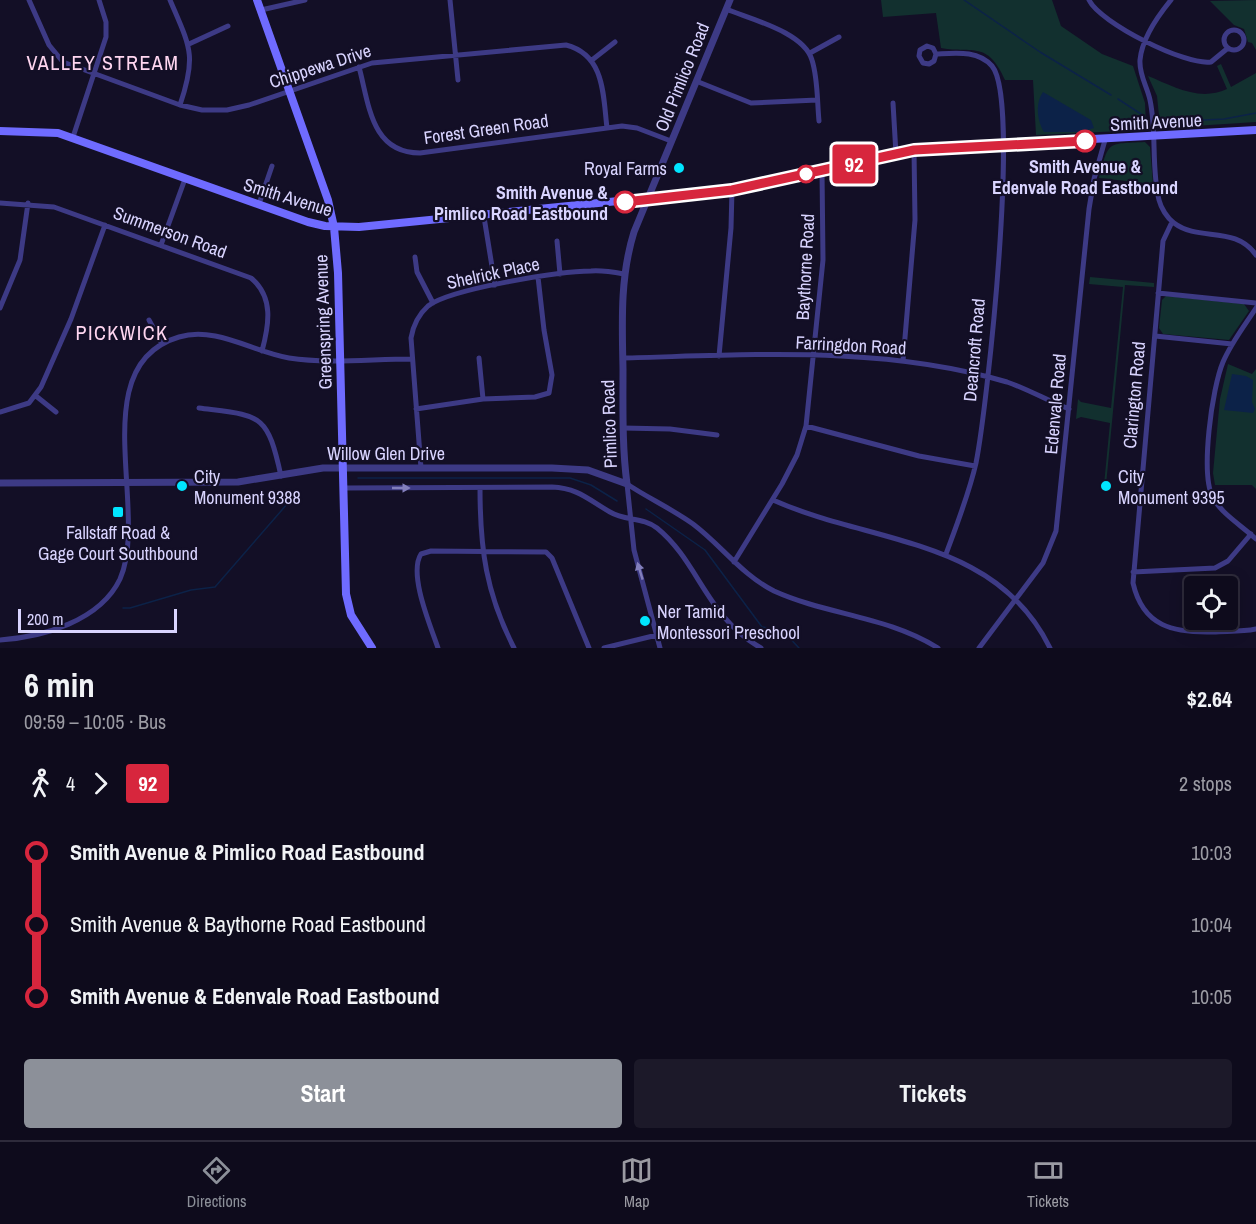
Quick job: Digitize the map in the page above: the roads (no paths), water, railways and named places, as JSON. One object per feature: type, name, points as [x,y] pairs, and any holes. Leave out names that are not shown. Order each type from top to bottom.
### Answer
[{"type":"main road","name":"Greenspring Avenue","points":[[257,0],[323,186],[334,227],[338,273],[342,468],[348,606],[355,624],[372,648]]},
{"type":"main road","name":"Smith Avenue","points":[[0,131],[46,131],[73,137],[308,222],[334,227],[484,217],[732,190],[914,150],[1256,130]]},
{"type":"street","name":"Chippewa Drive","points":[[29,0],[57,57],[70,66],[180,105],[202,110],[227,110],[359,67],[456,54],[558,45],[581,50],[592,60]]},
{"type":"street","points":[[73,137],[106,37],[106,22],[99,0]]},
{"type":"street","points":[[170,0],[189,44],[191,68],[180,105]]},
{"type":"street","points":[[261,10],[305,0]]},
{"type":"street","points":[[450,0],[458,80]]},
{"type":"street","name":"Old Pimlico Road","points":[[649,199],[730,0]]},
{"type":"street","points":[[1089,0],[1099,14],[1145,41],[1200,63],[1216,60],[1228,48]]},
{"type":"street","points":[[1171,0],[1145,41],[1140,59],[1140,72],[1150,101],[1155,137],[1158,198],[1172,222],[1192,231],[1232,237],[1248,245],[1256,255]]},
{"type":"street","points":[[726,9],[795,38],[810,53],[814,67],[819,121]]},
{"type":"street","points":[[189,44],[228,26]]},
{"type":"street","points":[[810,53],[839,37]]},
{"type":"street","points":[[607,128],[601,80],[592,60],[615,42]]},
{"type":"street","name":"Deancroft Road","points":[[936,54],[970,54],[991,66],[1000,81],[1004,144],[1003,209],[975,466],[946,554]]},
{"type":"street","name":"Forest Green Road","points":[[359,67],[378,133],[388,145],[402,152],[420,153],[607,128],[638,128],[671,141]]},
{"type":"street","points":[[696,81],[751,103],[817,100]]},
{"type":"street","points":[[893,103],[896,154]]},
{"type":"street","name":"Edenvale Road","points":[[979,648],[1043,562],[1054,540],[1061,503],[1089,209],[1094,179],[1105,140]]},
{"type":"street","points":[[903,362],[915,220],[914,150]]},
{"type":"street","points":[[259,204],[272,166]]},
{"type":"street","name":"Baythorne Road","points":[[734,562],[773,500],[797,455],[806,426],[825,241],[822,171]]},
{"type":"street","points":[[161,245],[185,179]]},
{"type":"street","points":[[719,356],[732,190]]},
{"type":"street","name":"Pimlico Road","points":[[649,199],[634,232],[624,274],[623,428],[634,550],[660,648]]},
{"type":"street","name":"Summerson Road","points":[[0,203],[28,203],[54,207],[243,274],[257,283],[265,295],[268,325],[262,351]]},
{"type":"street","points":[[0,308],[2,297],[23,249],[28,203]]},
{"type":"street","points":[[484,217],[495,285]]},
{"type":"street","name":"Clarington Road","points":[[1172,222],[1163,241],[1133,572],[1135,590],[1142,606],[1162,626],[1191,632],[1256,628]]},
{"type":"street","points":[[0,412],[20,407],[36,396],[71,319],[105,225]]},
{"type":"street","points":[[557,241],[560,274]]},
{"type":"street","points":[[415,257],[417,272],[434,303]]},
{"type":"street","name":"Shelrick Place","points":[[420,468],[411,338],[414,324],[421,313],[434,303],[495,285],[591,270],[624,274]]},
{"type":"street","points":[[416,410],[483,399],[535,398],[549,393],[552,375],[538,277]]},
{"type":"street","points":[[1158,293],[1256,303]]},
{"type":"street","points":[[1133,572],[1215,568],[1228,561],[1253,536],[1214,500],[1207,476],[1215,387],[1223,361],[1256,308]]},
{"type":"street","points":[[149,320],[162,344]]},
{"type":"street","points":[[0,640],[33,636],[65,625],[99,606],[121,577],[126,559],[126,406],[130,386],[144,359],[162,344],[190,334],[207,335],[302,360],[411,359]]},
{"type":"street","points":[[1155,336],[1232,344]]},
{"type":"street","name":"Farringdon Road","points":[[623,358],[814,356],[903,362],[986,377],[1014,385],[1069,409]]},
{"type":"street","points":[[479,358],[483,399]]},
{"type":"street","points":[[36,396],[56,412]]},
{"type":"street","points":[[199,408],[246,414],[259,420],[272,437],[281,476]]},
{"type":"street","points":[[806,426],[919,456],[975,466]]},
{"type":"street","points":[[623,428],[670,429],[717,435]]},
{"type":"street","name":"Willow Glen Drive","points":[[0,483],[238,482],[315,469],[342,468],[578,468],[598,472],[627,484]]},
{"type":"street","points":[[627,484],[694,524],[734,562],[757,580],[783,594],[893,627],[938,648]]},
{"type":"street","name":"Willow Glen Drive","points":[[343,488],[569,489],[583,494],[614,514],[648,522],[664,534],[726,621],[761,648]]},
{"type":"street","points":[[480,488],[481,551],[495,606],[514,648]]},
{"type":"street","points":[[773,500],[821,518],[946,554],[975,569],[1015,600],[1030,617],[1050,648]]},
{"type":"street","points":[[438,648],[423,601],[417,569],[421,554],[431,550],[538,550],[546,552],[552,558],[589,648]]},
{"type":"street","points":[[604,648],[657,635]]},
{"type":"water","points":[[1043,92],[1091,120],[1094,128],[1082,132],[1044,132],[1038,112],[1040,96]]},
{"type":"water","points":[[1232,374],[1246,376],[1253,380],[1252,402],[1255,409],[1253,413],[1224,410]]},
{"type":"waterway","points":[[964,0],[1040,52],[1111,95]]},
{"type":"waterway","points":[[1118,99],[1141,114]]},
{"type":"waterway","points":[[1165,122],[1224,119],[1256,113]]},
{"type":"waterway","points":[[358,478],[570,478],[591,485],[617,501]]},
{"type":"waterway","points":[[123,608],[191,590],[215,587],[288,503]]},
{"type":"waterway","points":[[646,509],[705,550],[762,627],[782,630],[799,648]]},
{"type":"place","name":"Smith Avenue & Edenvale Road Eastbound","points":[[1085,141]]},
{"type":"place","name":"Royal Farms","points":[[679,168]]},
{"type":"place","name":"Smith Avenue & Pimlico Road Eastbound","points":[[625,202]]},
{"type":"place","name":"City Monument 9388","points":[[182,486]]},
{"type":"place","name":"City Monument 9395","points":[[1106,486]]},
{"type":"place","name":"Fallstaff Road & Gage Court Southbound","points":[[118,512]]},
{"type":"place","name":"Ner Tamid Montessori Preschool","points":[[645,621]]},
{"type":"district","name":"VALLEY STREAM","points":[[103,62]]},
{"type":"district","name":"PICKWICK","points":[[122,332]]}]
